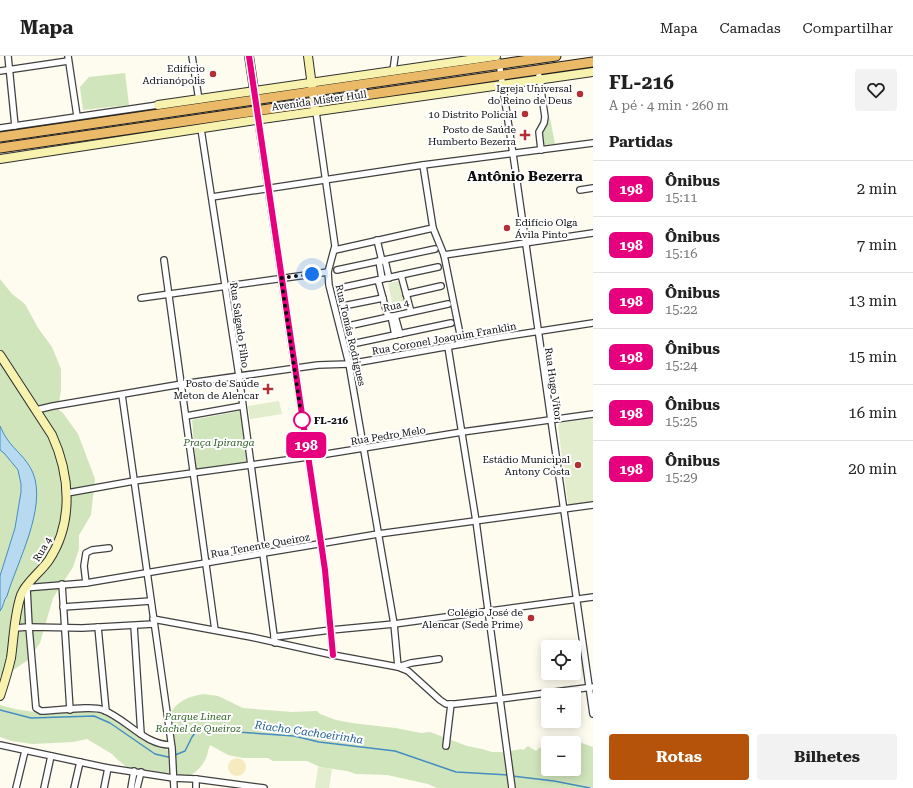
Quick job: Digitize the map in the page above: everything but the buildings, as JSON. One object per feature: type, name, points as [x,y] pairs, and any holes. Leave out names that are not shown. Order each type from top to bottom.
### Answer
[{"type":"highway","name":"Avenida Mister Hull","points":[[0,137],[159,115],[255,96],[498,59],[556,56]]},
{"type":"highway","name":"Avenida Mister Hull","points":[[0,148],[166,129],[257,110],[593,62]]},
{"type":"highway","points":[[158,105],[159,115]]},
{"type":"main road","points":[[249,56],[258,120]]},
{"type":"main road","name":"Rua Tomás Rodrigues","points":[[308,56],[316,112]]},
{"type":"main road","name":"Avenida Mister Hull","points":[[312,87],[393,71],[484,57],[498,59]]},
{"type":"main road","name":"Avenida Mister Hull","points":[[0,159],[166,129],[201,129],[593,72]]},
{"type":"main road","name":"Avenida Mister Hull","points":[[158,105],[255,96]]},
{"type":"main road","name":"Rua 4","points":[[0,355],[52,435],[64,467],[67,493],[65,520],[58,542],[49,560],[26,588],[19,604],[8,668],[0,696]]},
{"type":"street","points":[[8,56],[15,126]]},
{"type":"street","points":[[192,56],[199,100]]},
{"type":"street","points":[[393,71],[395,56]]},
{"type":"street","points":[[0,71],[68,58],[77,116]]},
{"type":"street","name":"Rua Hugo Vítor","points":[[498,59],[503,84],[550,419],[591,688],[593,714]]},
{"type":"street","points":[[538,69],[545,117],[540,132],[541,150]]},
{"type":"street","name":"Avenida Mister Hull","points":[[0,128],[158,105]]},
{"type":"street","name":"Rua Tomás Rodrigues","points":[[316,112],[335,250],[328,272],[329,285],[349,364],[394,624],[398,667]]},
{"type":"street","points":[[258,120],[321,544],[333,655]]},
{"type":"street","name":"Rua Salgado Filho","points":[[201,129],[239,376],[274,640]]},
{"type":"street","points":[[212,197],[593,143]]},
{"type":"street","points":[[423,166],[434,228],[444,255],[462,344]]},
{"type":"street","points":[[580,190],[593,188]]},
{"type":"street","points":[[335,250],[434,228]]},
{"type":"street","points":[[444,255],[593,233]]},
{"type":"street","points":[[377,240],[382,261],[389,278]]},
{"type":"street","points":[[337,270],[435,249]]},
{"type":"street","points":[[164,260],[215,630]]},
{"type":"street","points":[[382,261],[380,280],[383,298],[398,335]]},
{"type":"street","points":[[340,288],[438,267]]},
{"type":"street","points":[[141,298],[328,272]]},
{"type":"street","points":[[401,275],[411,312]]},
{"type":"street","points":[[406,294],[441,286]]},
{"type":"street","points":[[343,306],[383,298]]},
{"type":"street","name":"Rua 4","points":[[348,326],[448,304]]},
{"type":"street","points":[[352,344],[451,323]]},
{"type":"street","name":"Rua Coronel Joaquim Franklin","points":[[36,410],[182,384],[318,365],[349,364],[448,346],[593,323]]},
{"type":"street","points":[[448,346],[476,521],[512,787]]},
{"type":"street","points":[[122,395],[172,747],[174,788]]},
{"type":"street","points":[[186,416],[242,406]]},
{"type":"street","name":"Rua Pedro Melo","points":[[67,493],[134,481],[308,457],[462,432],[593,414]]},
{"type":"street","name":"Rua Tenente Queiroz","points":[[26,588],[86,583],[378,534],[593,505]]},
{"type":"street","points":[[86,583],[84,566],[86,553],[92,550],[108,548]]},
{"type":"street","points":[[62,584],[70,710]]},
{"type":"street","points":[[26,588],[35,706],[38,710],[96,708],[106,711],[152,741],[172,747]]},
{"type":"street","points":[[274,640],[331,630],[394,624],[593,597]]},
{"type":"street","points":[[63,607],[151,601]]},
{"type":"street","points":[[14,628],[134,626],[154,622],[274,640],[333,655],[398,667],[408,671],[443,702],[451,704],[500,700],[591,688]]},
{"type":"street","points":[[134,626],[141,734]]},
{"type":"street","points":[[98,627],[106,711]]},
{"type":"street","points":[[398,667],[411,663],[439,659]]},
{"type":"street","points":[[446,746],[451,704]]},
{"type":"street","points":[[0,745],[108,768],[174,778],[196,779],[222,785],[264,788]]},
{"type":"street","points":[[16,788],[25,750]]},
{"type":"street","points":[[44,788],[51,756]]},
{"type":"street","points":[[74,788],[80,762]]},
{"type":"street","points":[[104,788],[108,768]]},
{"type":"street","points":[[131,788],[134,771]]},
{"type":"street","points":[[138,788],[141,772]]},
{"type":"street","points":[[196,779],[196,788]]},
{"type":"green space","points":[[125,73],[129,105],[83,110],[80,87],[89,77]]},
{"type":"green space","points":[[550,118],[555,144],[543,145],[543,130],[545,124]]},
{"type":"green space","points":[[0,279],[12,294],[25,304],[38,328],[52,347],[61,369],[61,390],[58,409],[63,413],[78,434],[95,479],[91,515],[79,535],[79,549],[73,567],[53,598],[40,643],[28,660],[9,673],[0,676]]},
{"type":"green space","points":[[399,281],[404,301],[392,303],[388,283]]},
{"type":"green space","points":[[279,401],[282,414],[250,419],[248,406]]},
{"type":"green space","name":"Praça Ipiranga","points":[[240,411],[247,463],[199,471],[196,469],[192,420]]},
{"type":"green space","name":"Estádio Municipal Antony Costa","points":[[593,418],[593,503],[572,506],[568,504],[558,426],[560,423]]},
{"type":"green space","name":"Parque Linear Rachel de Queiroz","points":[[204,694],[218,696],[243,708],[292,712],[317,711],[320,714],[336,720],[352,723],[395,728],[421,733],[430,732],[467,746],[492,752],[523,750],[528,746],[536,751],[541,748],[541,776],[581,776],[581,743],[593,747],[593,788],[437,788],[428,784],[387,775],[356,774],[347,771],[320,767],[307,761],[273,761],[268,758],[243,758],[228,755],[210,745],[206,758],[198,770],[190,776],[176,779],[169,715],[176,706],[193,696]]},
{"type":"green space","name":"Parque Linear Rachel de Queiroz","points":[[0,705],[32,712],[92,710],[100,712],[153,745],[168,750],[169,773],[127,767],[112,754],[87,739],[73,742],[32,744],[12,741],[0,737]]},
{"type":"green space","points":[[318,767],[332,769],[329,788],[315,788]]},
{"type":"sand","points":[[233,758],[241,758],[246,763],[244,774],[241,776],[233,776],[228,771],[228,763]]},
{"type":"water","points":[[0,426],[7,439],[24,459],[33,473],[36,487],[36,502],[34,518],[29,535],[0,611],[0,576],[15,528],[21,484],[18,470],[0,450]]},
{"type":"waterway","name":"Riacho Cachoeirinha","points":[[0,710],[31,718],[94,716],[110,723],[155,754],[168,757],[171,756]]},
{"type":"waterway","name":"Riacho Cachoeirinha","points":[[175,755],[185,751],[198,729],[211,728],[237,732],[294,736],[319,742],[395,751],[456,772],[509,775]]},
{"type":"waterway","name":"Riacho Cachoeirinha","points":[[512,776],[554,781],[590,788]]},
{"type":"bus line","name":"198","points":[[249,56],[325,570],[333,655]]},
{"type":"place","name":"Edifício Adrianópolis","points":[[213,74]]},
{"type":"place","name":"Igreja Universal do Reino de Deus","points":[[580,94]]},
{"type":"place","name":"10 Distrito Policial","points":[[525,114]]},
{"type":"place","name":"Posto de Saúde Humberto Bezerra","points":[[525,135]]},
{"type":"place","name":"Edifício Olga Ávila Pinto","points":[[507,228]]},
{"type":"place","name":"Posto de Saúde Meton de Alencar","points":[[268,389]]},
{"type":"place","name":"FL-216","points":[[302,420]]},
{"type":"place","name":"Estádio Municipal Antony Costa","points":[[578,465]]},
{"type":"place","name":"Colégio José de Alencar (Sede Prime)","points":[[531,618]]},
{"type":"district","name":"Antônio Bezerra","points":[[525,176]]},
{"type":"route","points":[[302,420],[303,427],[281,278],[312,274]]}]
